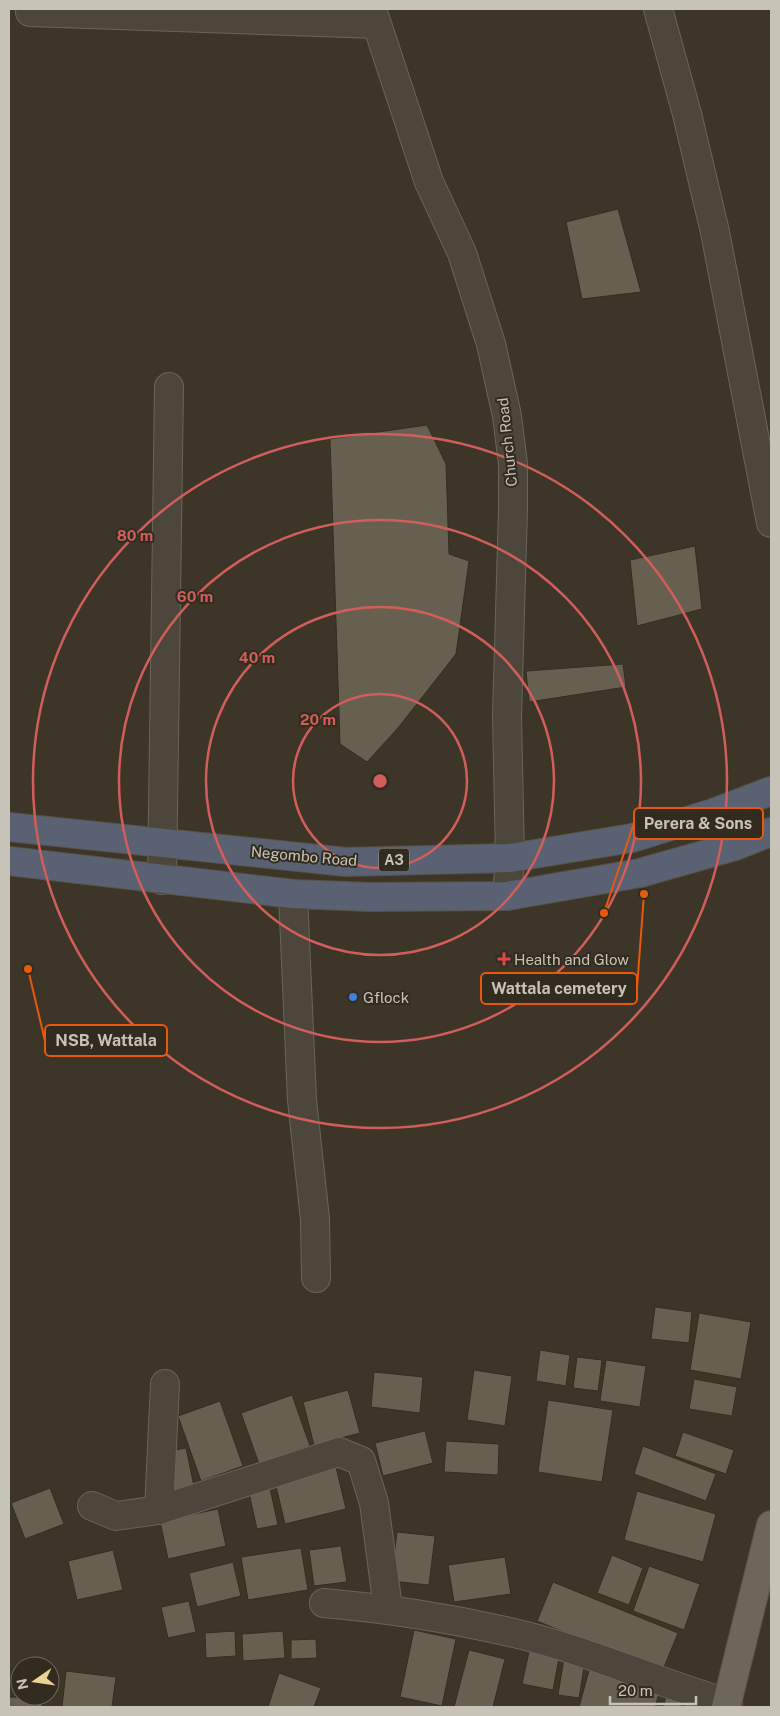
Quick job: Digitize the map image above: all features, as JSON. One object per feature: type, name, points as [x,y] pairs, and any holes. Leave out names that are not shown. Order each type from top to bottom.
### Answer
[{"type":"highway","name":"Negombo Road","points":[[9,827],[346,862],[510,858],[632,838],[714,813],[771,791]]},
{"type":"highway","points":[[9,861],[293,894],[370,897],[506,896],[640,873],[734,846],[771,832]]},
{"type":"main road","points":[[727,1705],[771,1525]]},
{"type":"street","points":[[658,9],[687,114],[715,232],[771,523]]},
{"type":"street","points":[[30,12],[374,16]]},
{"type":"street","name":"Church Road","points":[[374,16],[430,182],[462,253],[491,344],[507,416],[513,464],[507,716],[510,858],[506,896]]},
{"type":"street","points":[[162,880],[169,387]]},
{"type":"street","points":[[293,894],[302,1100],[315,1219],[316,1278]]},
{"type":"street","points":[[159,1510],[165,1384]]},
{"type":"street","points":[[92,1506],[116,1516],[159,1510],[339,1452],[360,1461],[374,1503],[388,1608]]},
{"type":"street","points":[[324,1603],[388,1608],[530,1637],[727,1705]]},
{"type":"building","points":[[618,209],[641,292],[582,299],[566,222]]},
{"type":"building","points":[[427,425],[446,464],[449,554],[469,561],[456,654],[398,728],[367,762],[340,744],[330,439]]},
{"type":"building","points":[[695,546],[702,609],[637,626],[630,560]]},
{"type":"building","points":[[623,664],[626,687],[529,702],[526,671]]},
{"type":"building","points":[[655,1307],[692,1312],[689,1343],[651,1339]]},
{"type":"building","points":[[699,1313],[751,1322],[741,1379],[690,1370]]},
{"type":"building","points":[[540,1350],[570,1355],[566,1386],[536,1381]]},
{"type":"building","points":[[577,1357],[602,1360],[598,1391],[573,1388]]},
{"type":"building","points":[[606,1360],[646,1366],[640,1407],[600,1401]]},
{"type":"building","points":[[474,1370],[512,1376],[505,1426],[467,1420]]},
{"type":"building","points":[[374,1372],[423,1377],[420,1413],[371,1407]]},
{"type":"building","points":[[694,1379],[737,1387],[732,1416],[689,1409]]},
{"type":"building","points":[[348,1390],[360,1433],[314,1445],[303,1402]]},
{"type":"building","points":[[292,1395],[310,1446],[259,1464],[241,1413]]},
{"type":"building","points":[[548,1400],[613,1410],[602,1482],[538,1472]]},
{"type":"building","points":[[220,1401],[243,1466],[201,1481],[178,1416]]},
{"type":"building","points":[[425,1431],[433,1463],[383,1476],[375,1443]]},
{"type":"building","points":[[683,1432],[734,1450],[726,1474],[675,1456]]},
{"type":"building","points":[[446,1441],[499,1444],[498,1475],[444,1472]]},
{"type":"building","points":[[643,1446],[716,1474],[706,1501],[634,1474]]},
{"type":"building","points":[[186,1448],[195,1491],[172,1496],[163,1452]]},
{"type":"building","points":[[336,1467],[346,1509],[285,1524],[275,1482]]},
{"type":"building","points":[[50,1488],[64,1524],[25,1539],[11,1503]]},
{"type":"building","points":[[270,1488],[278,1525],[257,1529],[249,1493]]},
{"type":"building","points":[[637,1491],[716,1514],[703,1562],[624,1540]]},
{"type":"building","points":[[218,1509],[226,1546],[168,1559],[160,1521]]},
{"type":"building","points":[[397,1532],[435,1536],[429,1585],[391,1581]]},
{"type":"building","points":[[341,1546],[347,1582],[314,1586],[309,1550]]},
{"type":"building","points":[[301,1548],[308,1590],[248,1600],[241,1557]]},
{"type":"building","points":[[113,1550],[123,1590],[77,1600],[68,1561]]},
{"type":"building","points":[[612,1555],[643,1568],[629,1605],[597,1593]]},
{"type":"building","points":[[505,1557],[511,1594],[454,1602],[448,1565]]},
{"type":"building","points":[[233,1562],[241,1596],[197,1607],[189,1573]]},
{"type":"building","points":[[649,1566],[700,1584],[684,1630],[633,1611]]},
{"type":"building","points":[[553,1582],[678,1633],[662,1672],[537,1621]]},
{"type":"building","points":[[189,1601],[196,1632],[168,1638],[161,1607]]},
{"type":"building","points":[[414,1630],[456,1639],[442,1706],[400,1697]]},
{"type":"building","points":[[235,1631],[236,1656],[206,1658],[205,1633]]},
{"type":"building","points":[[283,1631],[285,1658],[243,1661],[242,1634]]},
{"type":"building","points":[[316,1639],[317,1658],[291,1659],[291,1640]]},
{"type":"building","points":[[530,1647],[560,1653],[553,1690],[522,1684]]},
{"type":"building","points":[[469,1650],[505,1659],[493,1707],[454,1707]]},
{"type":"building","points":[[564,1658],[585,1661],[579,1698],[558,1695]]},
{"type":"building","points":[[590,1667],[661,1687],[655,1707],[579,1707]]},
{"type":"building","points":[[66,1671],[116,1677],[112,1707],[62,1707]]},
{"type":"building","points":[[279,1673],[321,1688],[314,1707],[268,1707]]},
{"type":"building","points":[[666,1696],[683,1700],[681,1707],[663,1707]]},
{"type":"building","points":[[9,1697],[10,1706],[42,1706],[42,1707],[9,1707]]},
{"type":"place","name":"Wattala cemetery","points":[[644,894]]},
{"type":"place","name":"Perera & Sons","points":[[604,913]]},
{"type":"place","name":"Health and Glow","points":[[504,959]]},
{"type":"place","name":"NSB, Wattala","points":[[28,969]]},
{"type":"place","name":"Gflock","points":[[353,997]]}]
